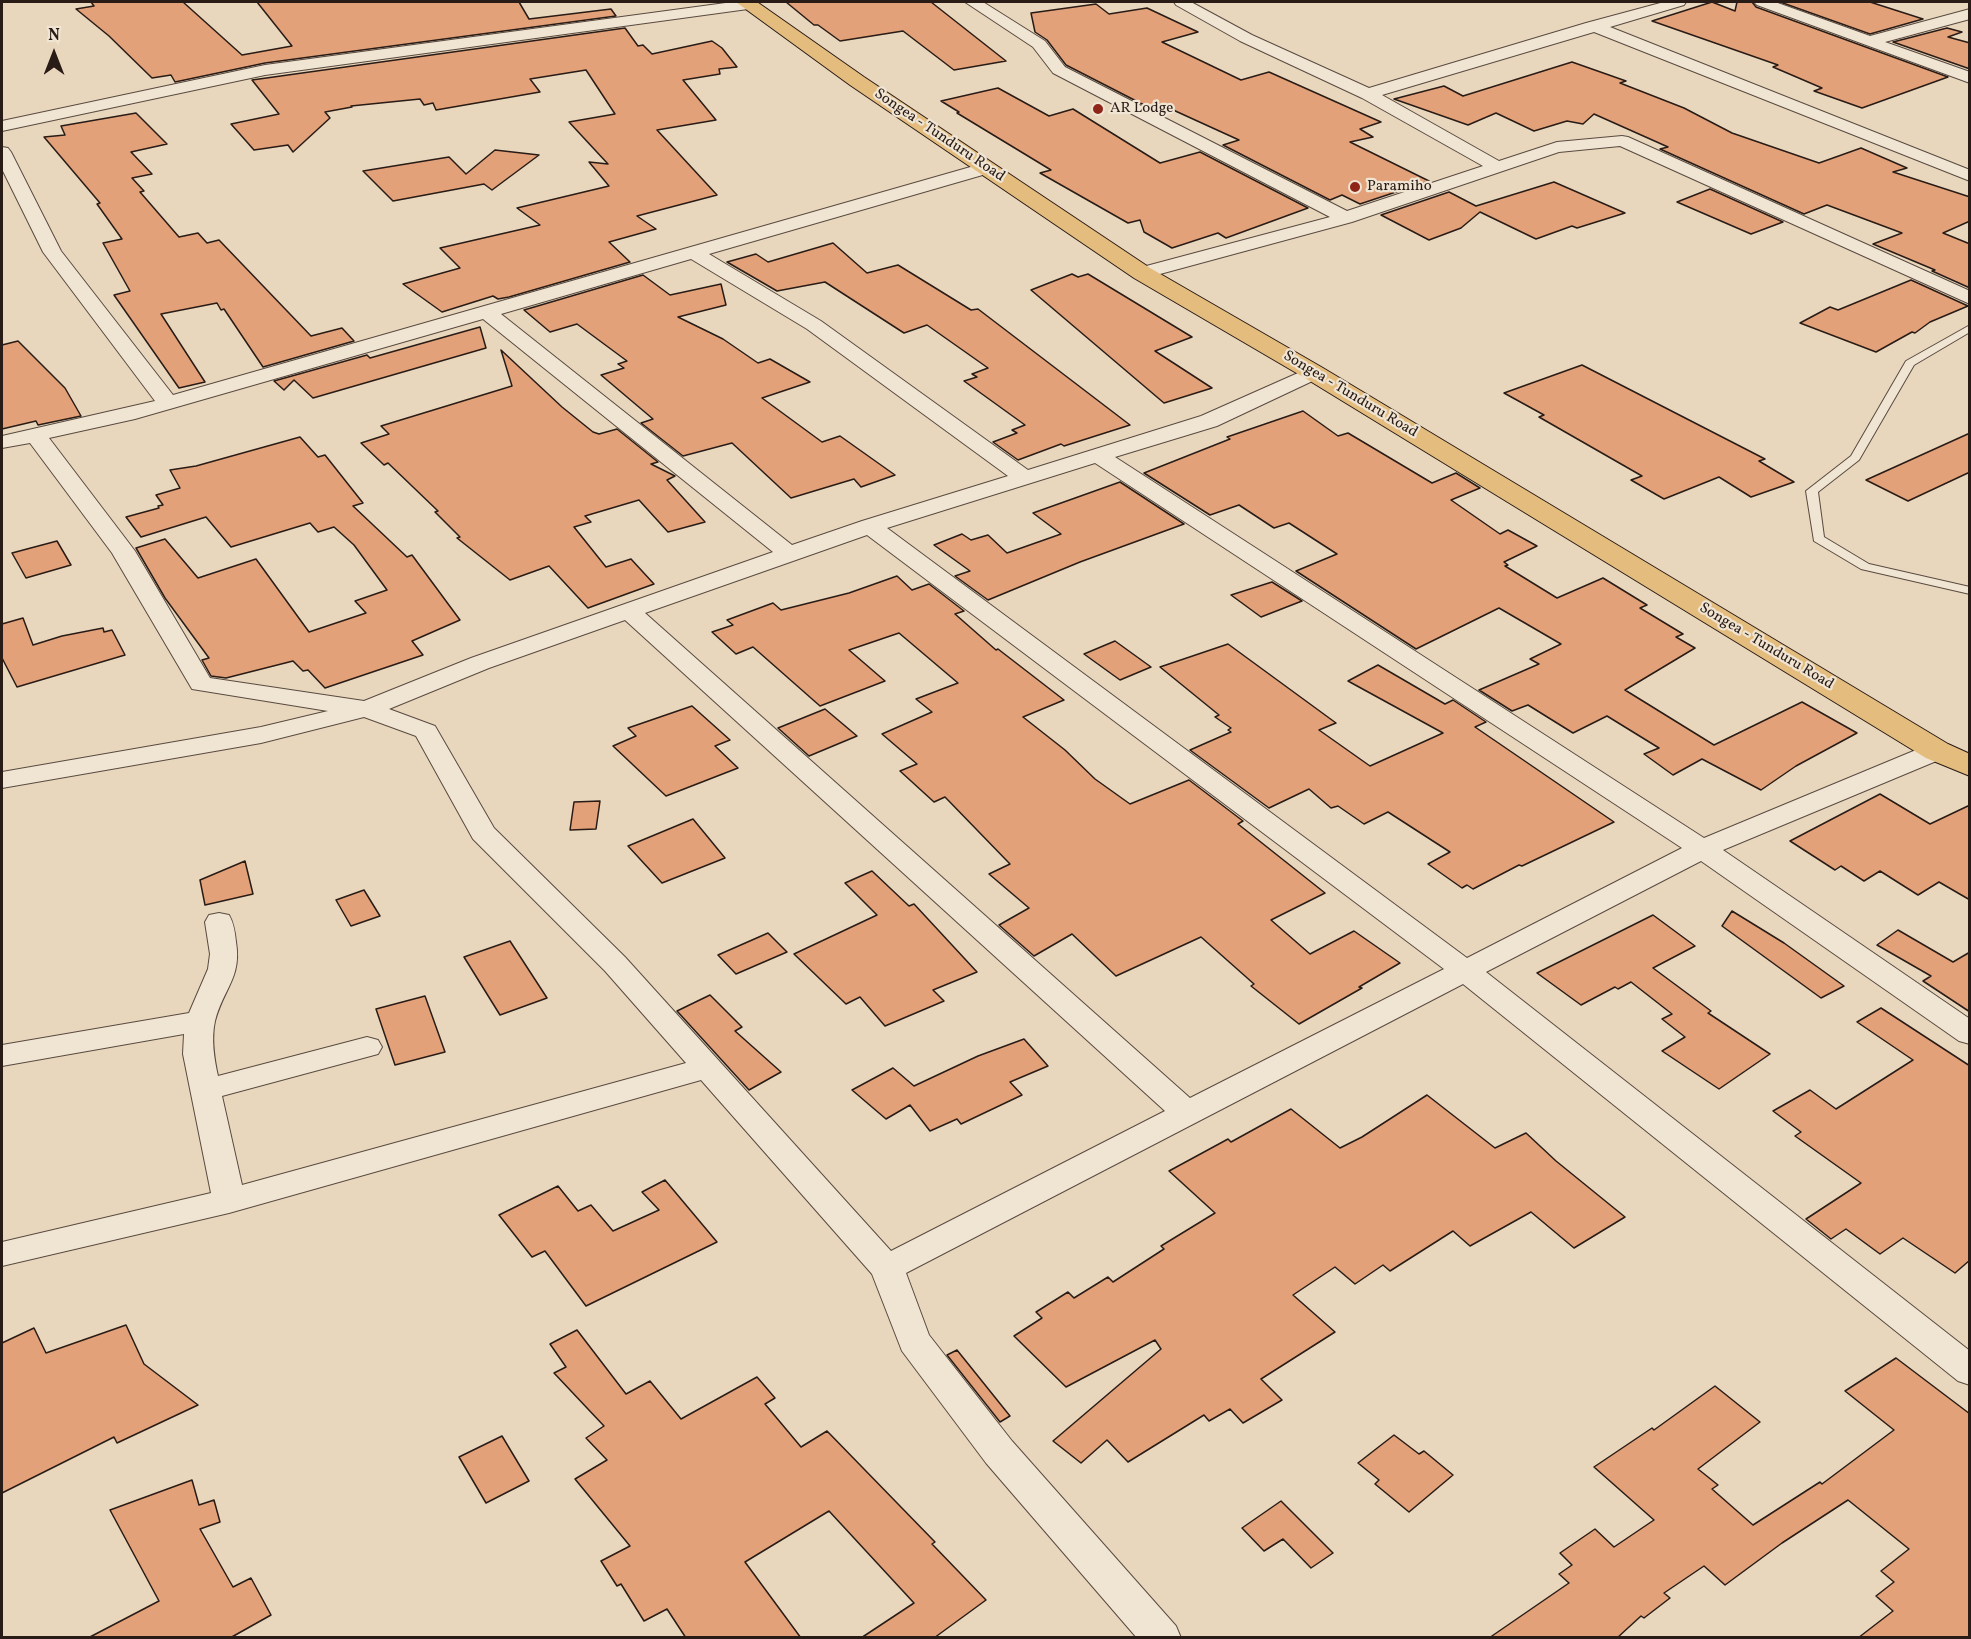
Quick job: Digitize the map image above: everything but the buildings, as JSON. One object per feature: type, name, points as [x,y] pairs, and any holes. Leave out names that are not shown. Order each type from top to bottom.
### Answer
[{"type":"highway","name":"Songea - Tunduru Road","points":[[746,3],[1142,273],[1314,373],[1937,750],[1970,767]]},
{"type":"street","points":[[973,2],[1039,44],[1059,70],[1347,218]]},
{"type":"street","points":[[1180,2],[1246,38],[1368,93],[1498,167]]},
{"type":"street","points":[[1368,93],[1679,2]]},
{"type":"street","points":[[1762,2],[1970,78]]},
{"type":"street","points":[[2,126],[265,70],[746,3]]},
{"type":"street","points":[[1869,41],[1970,14]]},
{"type":"street","points":[[1592,26],[1970,176]]},
{"type":"street","points":[[1142,273],[1347,218],[1557,147],[1622,141],[1970,298]]},
{"type":"street","points":[[2,152],[52,252],[168,403]]},
{"type":"street","points":[[2,442],[168,403],[987,168]]},
{"type":"street","points":[[695,253],[814,325],[1026,479]]},
{"type":"street","points":[[485,311],[790,555]]},
{"type":"street","points":[[2,780],[261,735],[366,709],[480,663],[870,526],[1209,421],[1314,373]]},
{"type":"street","points":[[35,435],[123,551],[201,684],[366,709],[426,731],[483,833],[615,964],[886,1268],[914,1341],[999,1452],[1162,1638]]},
{"type":"street","points":[[1099,456],[1702,849],[1970,1034]]},
{"type":"street","points":[[870,526],[1464,970],[1970,1371]]},
{"type":"street","points":[[629,611],[1188,1114]]},
{"type":"street","points":[[886,1268],[1702,849],[1937,750]]},
{"type":"street","points":[[219,922],[224,954],[223,969],[200,1021],[198,1054],[229,1201]]},
{"type":"street","points":[[2,1056],[200,1021]]},
{"type":"street","points":[[206,1090],[367,1047]]},
{"type":"street","points":[[2,1254],[229,1201],[707,1068]]},
{"type":"lane","points":[[1970,328],[1910,363],[1855,458],[1812,491],[1818,539],[1865,567],[1970,591]]},
{"type":"place","name":"AR Lodge","points":[[1098,109]]},
{"type":"place","name":"Paramiho","points":[[1355,187]]}]
